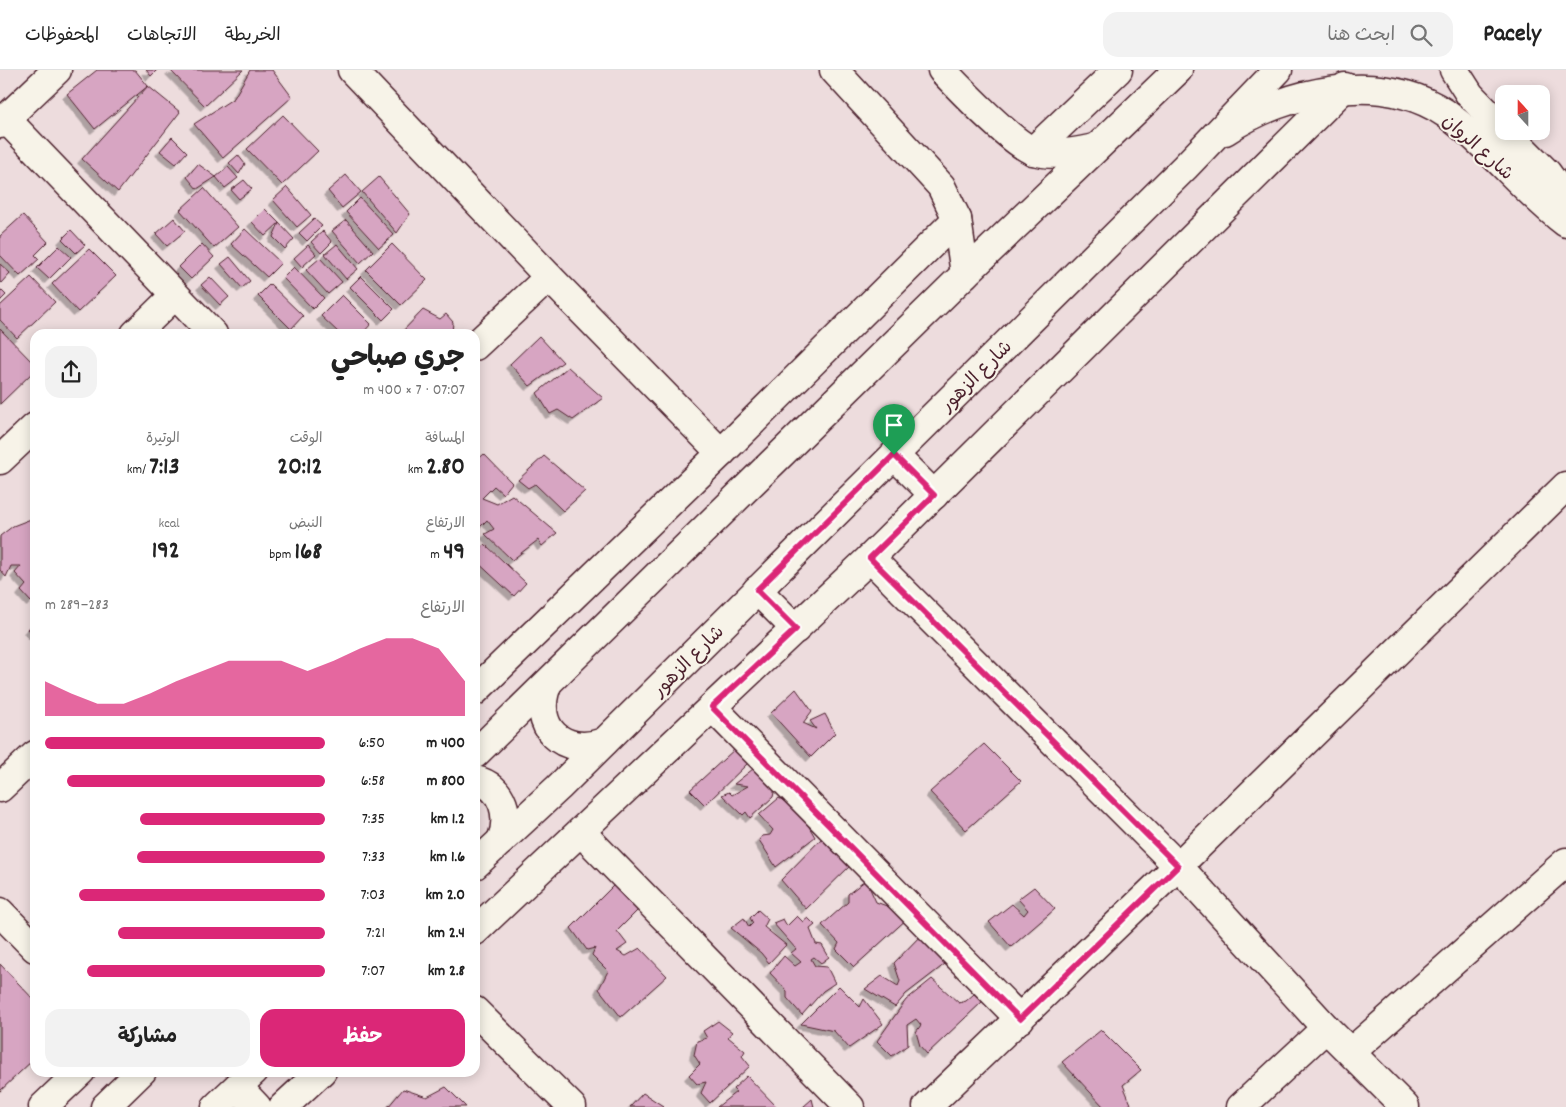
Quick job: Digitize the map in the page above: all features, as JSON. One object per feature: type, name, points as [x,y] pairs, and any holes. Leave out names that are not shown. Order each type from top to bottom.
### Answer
[{"type":"street","points":[[57,70],[3,121],[208,329]]},
{"type":"street","points":[[352,70],[549,278],[721,453]]},
{"type":"street","points":[[834,70],[941,186],[957,219],[965,274]]},
{"type":"street","points":[[942,70],[1013,137],[1033,151],[1060,154],[1095,148]]},
{"type":"street","points":[[1033,151],[1118,70]]},
{"type":"street","points":[[480,749],[965,274],[1178,70]]},
{"type":"street","name":"شارع الزهور","points":[[480,860],[604,742],[894,455],[1213,138],[1278,70]]},
{"type":"street","name":"شارع الروان","points":[[1454,70],[1470,95],[1495,120]]},
{"type":"street","points":[[480,926],[870,558],[1345,87]]},
{"type":"street","name":"شارع الروان","points":[[1213,138],[1246,116],[1283,101],[1345,87],[1371,87],[1397,92],[1421,100],[1444,112],[1464,128],[1542,204],[1566,223]]},
{"type":"street","name":"شارع الروان","points":[[1515,140],[1547,173],[1566,199]]},
{"type":"street","points":[[480,686],[721,453],[957,219]]},
{"type":"street","points":[[480,341],[549,278]]},
{"type":"street","points":[[140,329],[176,296]]},
{"type":"street","points":[[0,460],[30,432]]},
{"type":"street","points":[[894,455],[934,495]]},
{"type":"street","points":[[928,1107],[1178,866],[1566,486]]},
{"type":"street","points":[[870,558],[1178,866],[1326,1028],[1406,1107]]},
{"type":"street","points":[[757,590],[796,629]]},
{"type":"street","points":[[547,685],[542,696],[542,709],[550,731],[559,739],[581,747],[604,742]]},
{"type":"street","points":[[712,707],[1020,1019]]},
{"type":"street","points":[[0,788],[30,760]]},
{"type":"street","points":[[480,782],[490,787],[499,795],[504,806],[506,824],[501,841]]},
{"type":"street","points":[[580,832],[850,1107]]},
{"type":"street","points":[[1351,1052],[1566,862]]},
{"type":"street","points":[[0,912],[30,943]]},
{"type":"street","points":[[480,1016],[572,1107]]},
{"type":"street","points":[[1241,1107],[1326,1028]]},
{"type":"street","points":[[43,1107],[75,1077]]},
{"type":"street","points":[[104,1107],[136,1077]]},
{"type":"street","points":[[283,1107],[316,1077]]},
{"type":"street","points":[[216,1107],[246,1079],[257,1107]]},
{"type":"building","points":[[97,70],[135,70],[148,86],[95,129],[67,94]]},
{"type":"building","points":[[146,70],[157,70],[151,76]]},
{"type":"building","points":[[170,70],[243,70],[205,106]]},
{"type":"building","points":[[250,70],[272,70],[292,97],[223,158],[194,124],[234,98]]},
{"type":"building","points":[[148,86],[180,112],[118,192],[82,159]]},
{"type":"building","points":[[283,115],[318,151],[282,185],[247,149]]},
{"type":"building","points":[[172,137],[187,152],[176,164],[160,151]]},
{"type":"building","points":[[238,155],[245,164],[239,174],[229,163]]},
{"type":"building","points":[[198,164],[216,177],[197,189],[187,177]]},
{"type":"building","points":[[228,167],[238,178],[225,188],[216,177]]},
{"type":"building","points":[[346,175],[361,192],[342,208],[328,191]]},
{"type":"building","points":[[379,177],[410,214],[397,233],[362,192]]},
{"type":"building","points":[[244,180],[252,189],[239,199],[231,190]]},
{"type":"building","points":[[287,187],[311,215],[297,227],[273,200]]},
{"type":"building","points":[[204,188],[238,227],[214,248],[180,210]]},
{"type":"building","points":[[360,198],[394,235],[379,248],[346,212]]},
{"type":"building","points":[[265,209],[279,223],[265,236],[252,222]]},
{"type":"building","points":[[23,215],[48,242],[35,255],[39,259],[20,276],[0,255],[0,236]]},
{"type":"building","points":[[174,218],[185,231],[167,246],[156,234]]},
{"type":"building","points":[[314,219],[322,226],[307,241],[299,233]]},
{"type":"building","points":[[346,220],[373,251],[360,263],[332,231]]},
{"type":"building","points":[[279,223],[294,239],[285,249],[273,237]]},
{"type":"building","points":[[245,229],[281,263],[267,277],[231,244]]},
{"type":"building","points":[[71,230],[85,245],[76,253],[62,239]]},
{"type":"building","points":[[323,231],[332,242],[321,253],[311,242]]},
{"type":"building","points":[[202,244],[214,257],[191,279],[179,267]]},
{"type":"building","points":[[337,244],[358,269],[346,279],[325,254]]},
{"type":"building","points":[[392,244],[427,280],[401,305],[366,270]]},
{"type":"building","points":[[308,245],[316,254],[302,267],[294,258]]},
{"type":"building","points":[[59,246],[71,257],[49,279],[37,268]]},
{"type":"building","points":[[89,249],[116,276],[78,312],[52,284]]},
{"type":"building","points":[[230,257],[250,281],[242,288],[221,264]]},
{"type":"building","points":[[320,258],[342,282],[328,294],[306,270]]},
{"type":"building","points":[[0,264],[10,273],[1,283],[0,282]]},
{"type":"building","points":[[294,267],[324,298],[313,309],[283,278]]},
{"type":"building","points":[[361,276],[394,309],[383,320],[350,287]]},
{"type":"building","points":[[31,277],[55,302],[17,338],[0,320],[0,306]]},
{"type":"building","points":[[210,277],[229,297],[220,305],[201,285]]},
{"type":"building","points":[[270,284],[303,316],[291,329],[258,296]]},
{"type":"building","points":[[0,289],[6,295],[0,301]]},
{"type":"building","points":[[342,295],[371,324],[366,329],[335,329],[321,316]]},
{"type":"building","points":[[423,310],[440,319],[446,314],[453,322],[452,329],[405,329]]},
{"type":"building","points":[[0,329],[30,360],[30,375],[0,404]]},
{"type":"building","points":[[539,336],[563,362],[530,386],[510,364]]},
{"type":"building","points":[[568,367],[603,398],[573,420],[558,410],[550,414],[537,393]]},
{"type":"building","points":[[484,454],[512,483],[503,494],[494,486],[482,498],[497,504],[512,495],[557,533],[542,546],[538,540],[512,560],[485,534],[494,529],[487,520],[480,527],[480,458]]},
{"type":"building","points":[[544,456],[585,491],[563,511],[535,484],[528,488],[518,480]]},
{"type":"building","points":[[30,519],[30,601],[21,591],[26,585],[15,573],[21,566],[11,566],[6,577],[0,570],[0,536],[13,526]]},
{"type":"building","points":[[485,544],[526,583],[514,596],[480,565],[480,548]]},
{"type":"building","points":[[796,689],[812,711],[803,723],[816,729],[810,721],[825,714],[835,733],[811,757],[771,713]]},
{"type":"building","points":[[984,744],[1021,781],[966,830],[930,792]]},
{"type":"building","points":[[736,748],[751,760],[705,805],[690,790]]},
{"type":"building","points":[[753,769],[766,773],[775,788],[773,797],[750,818],[746,812],[743,815],[722,795],[729,792],[732,795],[748,786],[734,784]]},
{"type":"building","points":[[779,798],[797,809],[808,820],[808,825],[815,837],[776,867],[759,840],[762,836],[770,835],[773,830],[759,815]]},
{"type":"building","points":[[828,832],[854,862],[806,909],[781,880]]},
{"type":"building","points":[[866,880],[876,902],[900,911],[909,917],[854,967],[836,949],[839,943],[822,925],[848,902],[848,894]]},
{"type":"building","points":[[618,881],[642,906],[617,931],[627,944],[617,951],[626,956],[640,948],[667,976],[621,1017],[599,989],[608,971],[592,955],[595,948],[587,950],[571,928]]},
{"type":"building","points":[[1034,887],[1055,909],[1011,947],[989,922],[1012,904],[1024,915],[1028,910],[1018,899]]},
{"type":"building","points":[[758,910],[768,919],[764,927],[786,945],[769,963],[761,953],[731,928],[744,918],[749,927],[753,923],[750,918]]},
{"type":"building","points":[[797,916],[803,922],[808,918],[815,925],[810,929],[816,944],[822,945],[829,957],[821,963],[814,957],[811,959],[815,966],[827,967],[835,983],[823,991],[802,1015],[787,998],[787,991],[770,973],[784,956],[795,966],[801,962],[791,953],[796,949],[773,923],[783,919],[787,926]]},
{"type":"building","points":[[924,932],[945,964],[906,994],[895,1007],[865,989],[882,976],[898,986],[900,981],[894,963]]},
{"type":"building","points":[[0,964],[30,996],[30,1063],[0,1091]]},
{"type":"building","points":[[932,979],[959,1003],[966,1001],[974,994],[983,1001],[927,1054],[920,1046],[916,1032],[921,1025],[916,1019],[907,1025],[908,1045],[892,1056],[877,1041],[906,1000]]},
{"type":"building","points":[[839,986],[860,1007],[864,999],[883,1024],[849,1048],[834,1031],[801,1024]]},
{"type":"building","points":[[718,1021],[732,1032],[728,1037],[745,1051],[742,1056],[750,1066],[710,1103],[701,1093],[706,1082],[697,1084],[689,1075],[700,1064],[694,1055],[697,1041],[707,1038],[703,1031]]},
{"type":"building","points":[[1101,1030],[1141,1070],[1123,1085],[1131,1104],[1125,1107],[1104,1107],[1062,1062]]},
{"type":"building","points":[[747,1076],[777,1107],[717,1107],[736,1092],[733,1089]]},
{"type":"building","points":[[446,1087],[466,1107],[388,1107],[403,1089],[427,1097]]},
{"type":"building","points":[[643,1093],[663,1106],[664,1107],[630,1107]]},
{"type":"building","points":[[812,1099],[814,1107],[803,1107]]},
{"type":"route","points":[[894,455],[934,495],[870,558],[1178,866],[1020,1019],[712,707],[796,629],[757,590],[894,455]]}]
